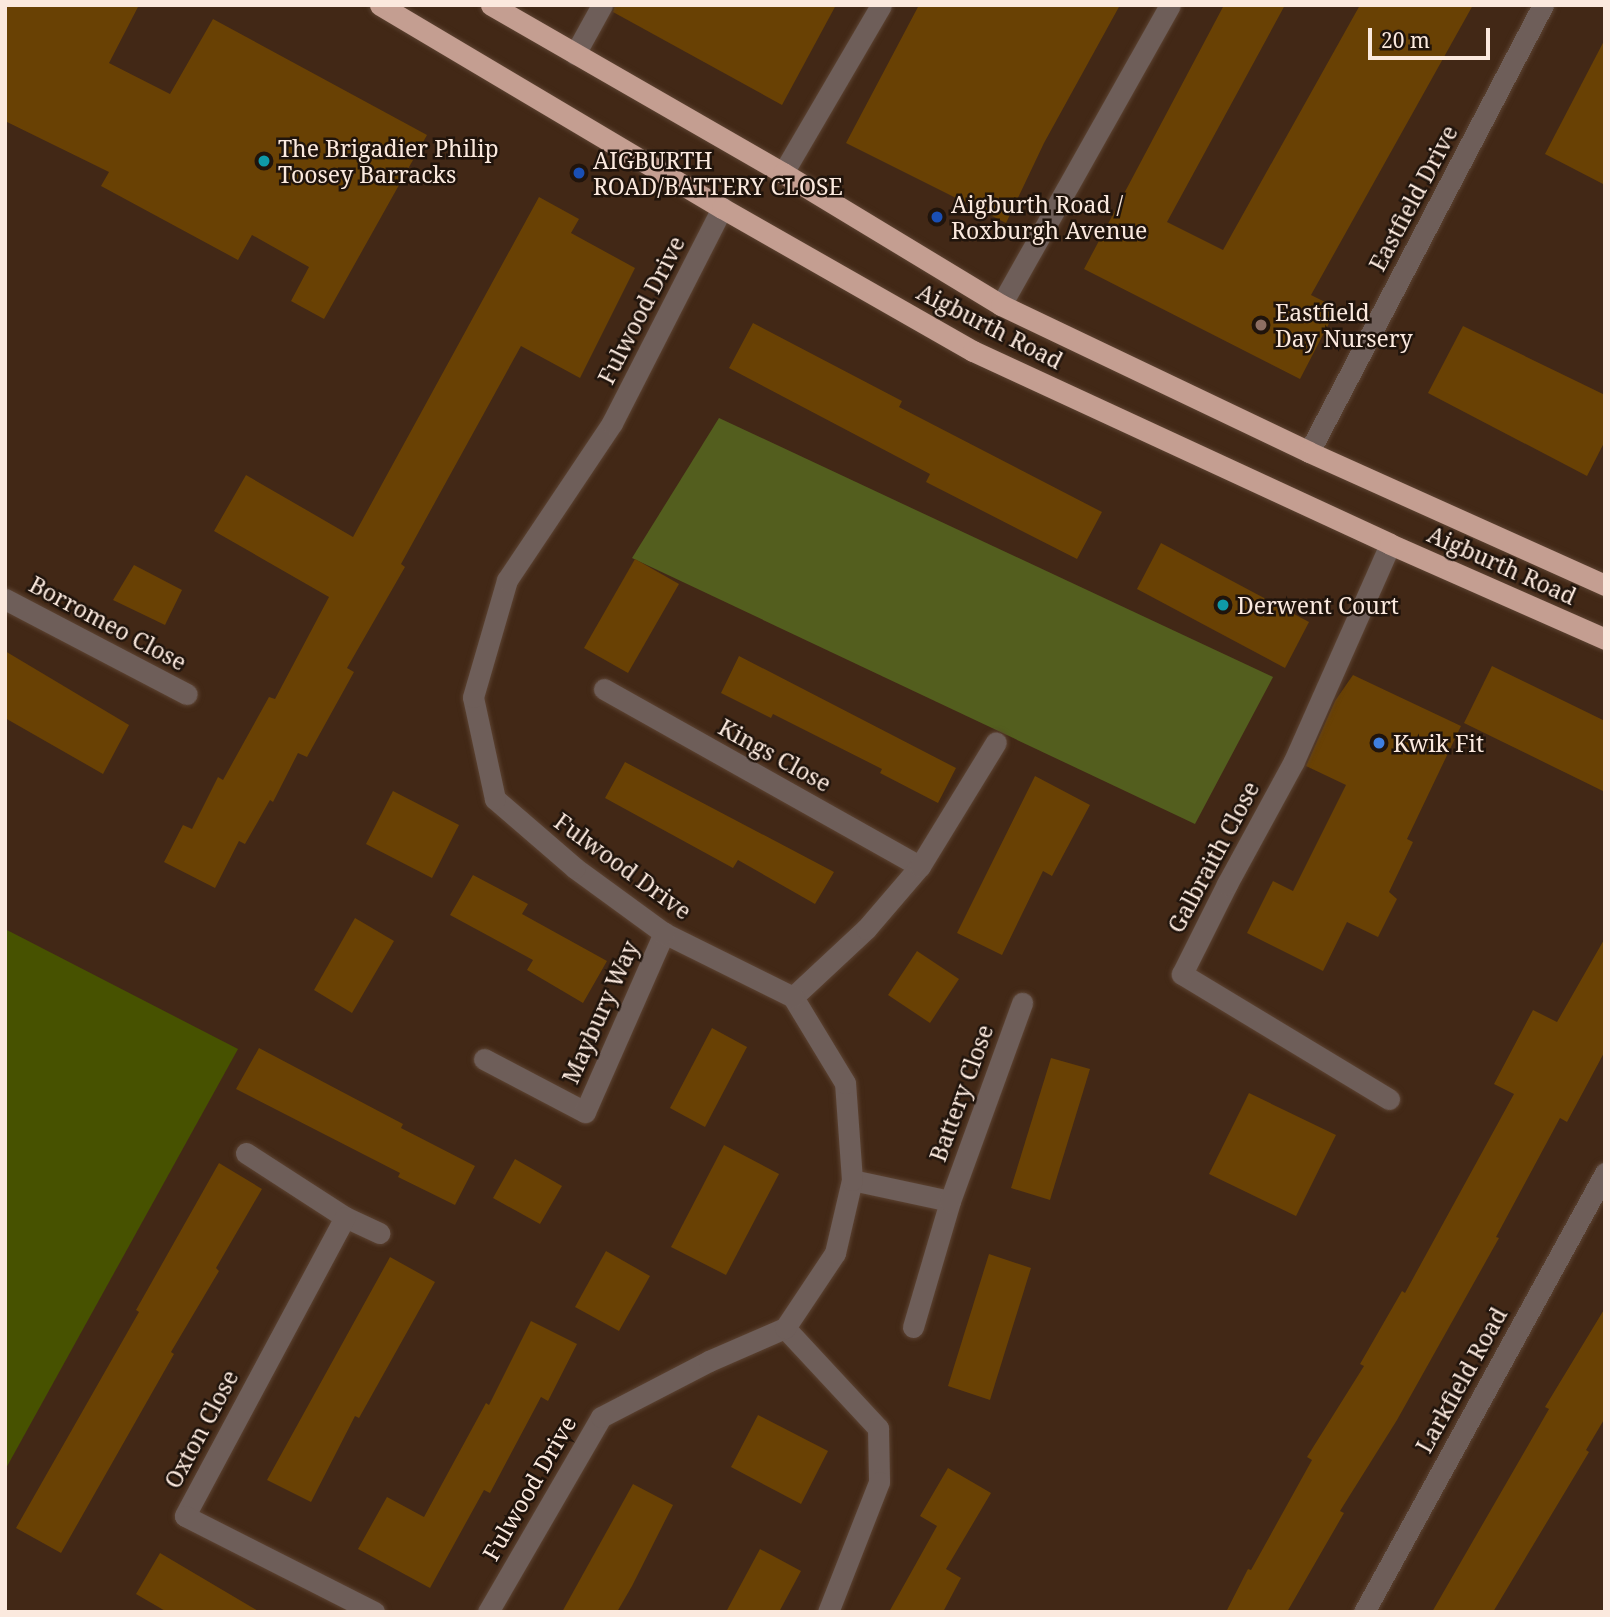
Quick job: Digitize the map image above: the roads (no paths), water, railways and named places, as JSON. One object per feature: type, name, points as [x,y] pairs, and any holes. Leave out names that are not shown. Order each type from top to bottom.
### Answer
[{"type":"highway","name":"Aigburth Road","points":[[380,5],[722,208],[973,351],[1390,544],[1605,639]]},
{"type":"highway","name":"Aigburth Road","points":[[491,5],[783,173],[1001,305],[1309,452],[1605,585]]},
{"type":"street","points":[[575,54],[602,5]]},
{"type":"street","points":[[783,173],[881,5]]},
{"type":"street","points":[[1001,305],[1170,5]]},
{"type":"street","name":"Eastfield Drive","points":[[1309,452],[1543,5]]},
{"type":"street","name":"Fulwood Drive","points":[[722,208],[612,423],[507,580],[473,697],[495,799],[575,868],[664,933],[793,998]]},
{"type":"street","name":"Galbraith Close","points":[[1389,1099],[1182,974],[1294,761],[1390,544]]},
{"type":"street","name":"Borromeo Close","points":[[5,599],[187,694]]},
{"type":"street","name":"Kings Close","points":[[604,689],[920,866]]},
{"type":"street","points":[[828,1612],[879,1482],[878,1428],[785,1328],[835,1253],[852,1180],[845,1083],[793,998],[866,929],[920,866],[996,742]]},
{"type":"street","name":"Maybury Way","points":[[484,1059],[584,1112],[664,933]]},
{"type":"street","name":"Battery Close","points":[[914,1327],[950,1201],[1022,1003]]},
{"type":"street","points":[[246,1153],[345,1217],[379,1233]]},
{"type":"street","name":"Larkfield Road","points":[[1364,1612],[1605,1173]]},
{"type":"street","points":[[852,1180],[950,1201]]},
{"type":"street","name":"Oxton Close","points":[[345,1217],[185,1516],[374,1612]]},
{"type":"street","name":"Fulwood Drive","points":[[488,1612],[601,1417],[709,1361],[785,1328]]},
{"type":"place","name":"The Brigadier Philip Toosey Barracks","points":[[264,161]]},
{"type":"place","name":"AIGBURTH ROAD/BATTERY CLOSE","points":[[579,173]]},
{"type":"place","name":"Aigburth Road / Roxburgh Avenue","points":[[937,217]]},
{"type":"place","name":"Eastfield Day Nursery","points":[[1261,325]]},
{"type":"place","name":"Derwent Court","points":[[1223,605]]},
{"type":"place","name":"Kwik Fit","points":[[1379,743]]}]
